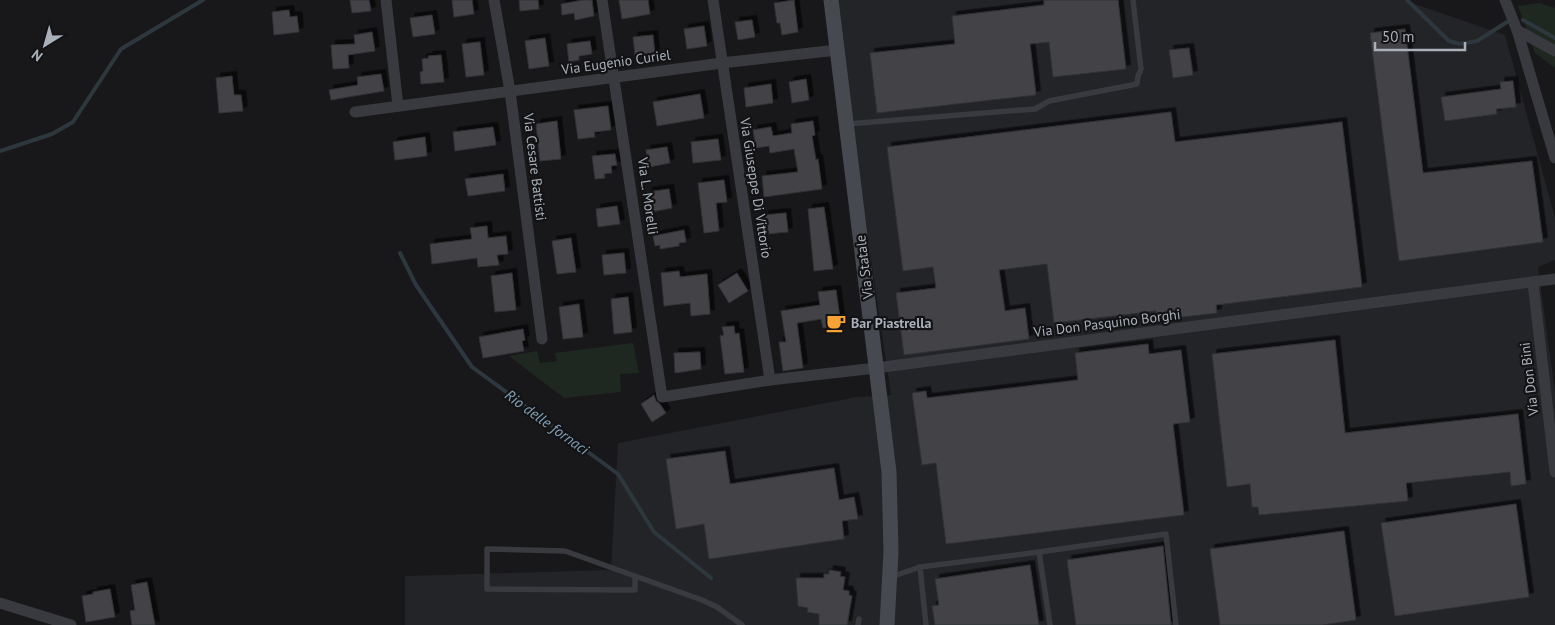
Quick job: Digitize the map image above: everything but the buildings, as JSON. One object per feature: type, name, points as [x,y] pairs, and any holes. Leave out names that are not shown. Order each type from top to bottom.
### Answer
[{"type":"main road","name":"Via Statale","points":[[831,0],[889,472],[891,552],[886,625]]},
{"type":"street","points":[[386,0],[398,106]]},
{"type":"street","name":"Via Cesare Battisti","points":[[494,0],[510,91],[542,339]]},
{"type":"street","name":"Via L. Morelli","points":[[602,0],[662,397]]},
{"type":"street","name":"Via Giuseppe Di Vittorio","points":[[713,0],[770,380]]},
{"type":"street","points":[[1506,0],[1517,30],[1555,158]]},
{"type":"street","points":[[1517,30],[1555,51]]},
{"type":"street","name":"Via Eugenio Curiel","points":[[355,112],[722,63],[838,50]]},
{"type":"street","name":"Via Don Pasquino Borghi","points":[[662,397],[770,380],[876,368],[1555,279]]},
{"type":"street","name":"Via Don Bini","points":[[1533,282],[1555,472]]},
{"type":"street","points":[[0,603],[71,625]]},
{"type":"lane","points":[[846,124],[1035,108],[1050,101],[1137,84],[1141,69],[1133,0]]},
{"type":"lane","points":[[889,578],[920,567],[1166,534],[1176,625]]},
{"type":"lane","points":[[635,576],[635,590],[487,589],[488,549],[565,551],[635,576],[702,600],[717,607],[742,625]]},
{"type":"lane","points":[[1039,552],[1050,625]]},
{"type":"lane","points":[[920,567],[926,625]]},
{"type":"shaded area","points":[[833,0],[1403,0],[1505,35],[1555,218],[1555,260],[1538,267],[1555,392],[1555,625],[405,625],[405,576],[611,570],[618,443],[857,397],[891,395]]},
{"type":"shaded area","points":[[1539,3],[1555,8],[1555,68],[1535,53],[1518,6]]},
{"type":"shaded area","points":[[633,343],[639,373],[620,374],[621,392],[564,398],[509,356],[537,351],[540,363],[557,361],[555,353]]},
{"type":"waterway","points":[[0,151],[52,134],[73,122],[121,49],[203,0]]},
{"type":"waterway","points":[[1407,0],[1449,41],[1460,44],[1477,41],[1507,22]]},
{"type":"waterway","points":[[1523,20],[1555,38]]},
{"type":"waterway","name":"Rio delle fornaci","points":[[400,253],[416,285],[472,367],[618,474],[654,532],[711,578]]},
{"type":"place","name":"Bar Piastrella","points":[[836,323]]}]
